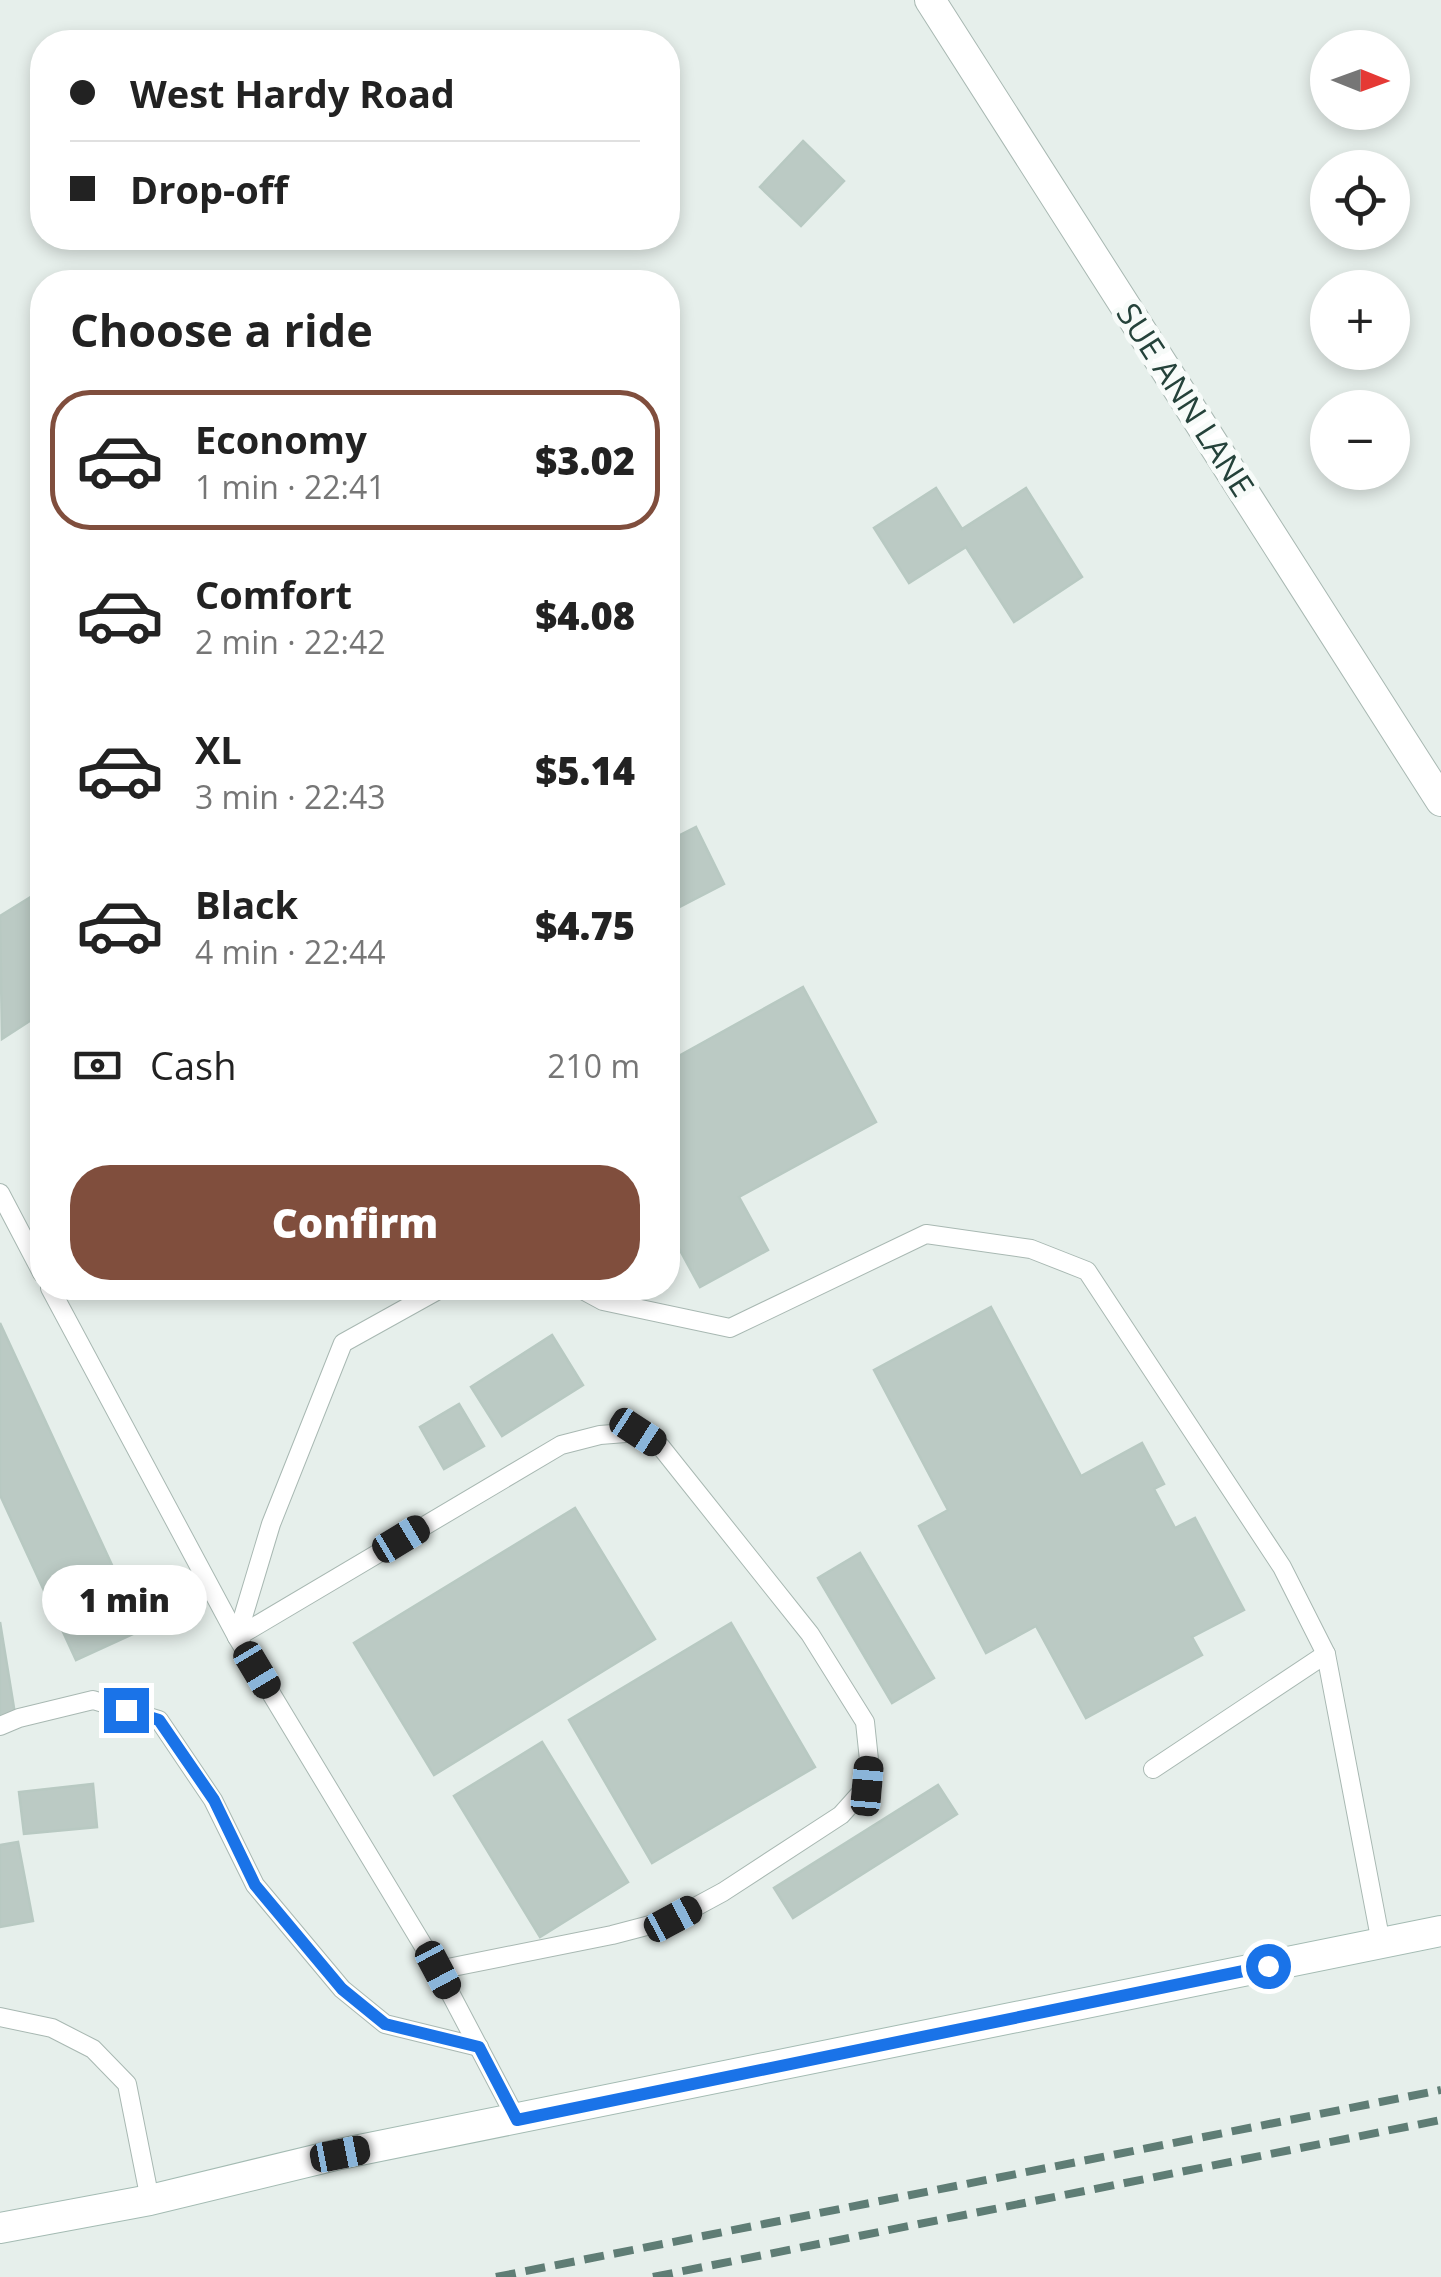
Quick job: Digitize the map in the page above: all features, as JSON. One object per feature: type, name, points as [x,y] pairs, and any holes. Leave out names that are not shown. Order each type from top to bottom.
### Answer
[{"type":"main road","name":"SUE ANN LANE","points":[[930,0],[1441,800]]},
{"type":"main road","points":[[0,2228],[150,2200],[340,2154],[1441,1931]]},
{"type":"lane","points":[[0,1193],[30,1250]]},
{"type":"lane","points":[[600,1300],[730,1328],[926,1234],[1031,1248],[1086,1271],[1282,1567],[1326,1654],[1381,1943]]},
{"type":"lane","points":[[56,1300],[236,1637],[438,1970],[517,2120]]},
{"type":"lane","points":[[236,1637],[271,1524],[342,1343],[420,1300]]},
{"type":"lane","points":[[236,1637],[561,1444],[638,1432],[661,1447],[810,1634],[865,1722],[867,1786],[841,1814],[723,1892],[673,1919],[438,1970]]},
{"type":"lane","points":[[1154,1769],[1326,1654]]},
{"type":"lane","points":[[0,1726],[93,1700],[159,1720],[214,1800],[255,1885],[342,1989],[385,2024],[479,2047]]},
{"type":"lane","points":[[0,2017],[52,2028],[93,2049],[127,2084],[150,2200]]},
{"type":"building","points":[[803,141],[844,181],[801,226],[760,187]]},
{"type":"building","points":[[936,488],[962,529],[1026,488],[1082,577],[1014,622],[966,547],[909,583],[874,528]]},
{"type":"building","points":[[696,827],[724,884],[680,907],[680,835]]},
{"type":"building","points":[[30,897],[30,1021],[2,1039],[0,916]]},
{"type":"building","points":[[803,987],[876,1122],[739,1197],[768,1250],[700,1287],[680,1250],[680,1055]]},
{"type":"building","points":[[991,1307],[1081,1476],[1142,1443],[1164,1484],[1154,1489],[1175,1528],[1195,1518],[1244,1610],[1192,1637],[1202,1655],[1086,1718],[1036,1626],[986,1653],[919,1526],[948,1510],[874,1370]]},
{"type":"building","points":[[0,1323],[142,1630],[76,1660],[0,1495]]},
{"type":"building","points":[[552,1335],[583,1385],[502,1436],[471,1387]]},
{"type":"building","points":[[459,1404],[484,1446],[444,1469],[420,1427]]},
{"type":"building","points":[[575,1508],[655,1639],[434,1775],[354,1643]]},
{"type":"building","points":[[860,1553],[934,1678],[892,1703],[818,1578]]},
{"type":"building","points":[[0,1622],[15,1714],[0,1717]]},
{"type":"building","points":[[731,1623],[815,1767],[652,1863],[569,1720]]},
{"type":"building","points":[[542,1742],[628,1882],[540,1937],[454,1796]]},
{"type":"building","points":[[93,1784],[97,1827],[24,1834],[19,1792]]},
{"type":"building","points":[[938,1785],[957,1814],[793,1918],[774,1888]]},
{"type":"building","points":[[18,1842],[33,1921],[0,1927],[0,1845]]},
{"type":"railway","points":[[496,2277],[1441,2090]]},
{"type":"railway","points":[[653,2277],[1441,2120]]},
{"type":"route","points":[[126,1710],[159,1720],[214,1800],[255,1885],[342,1989],[385,2024],[479,2047],[517,2120],[1268,1966]]}]
